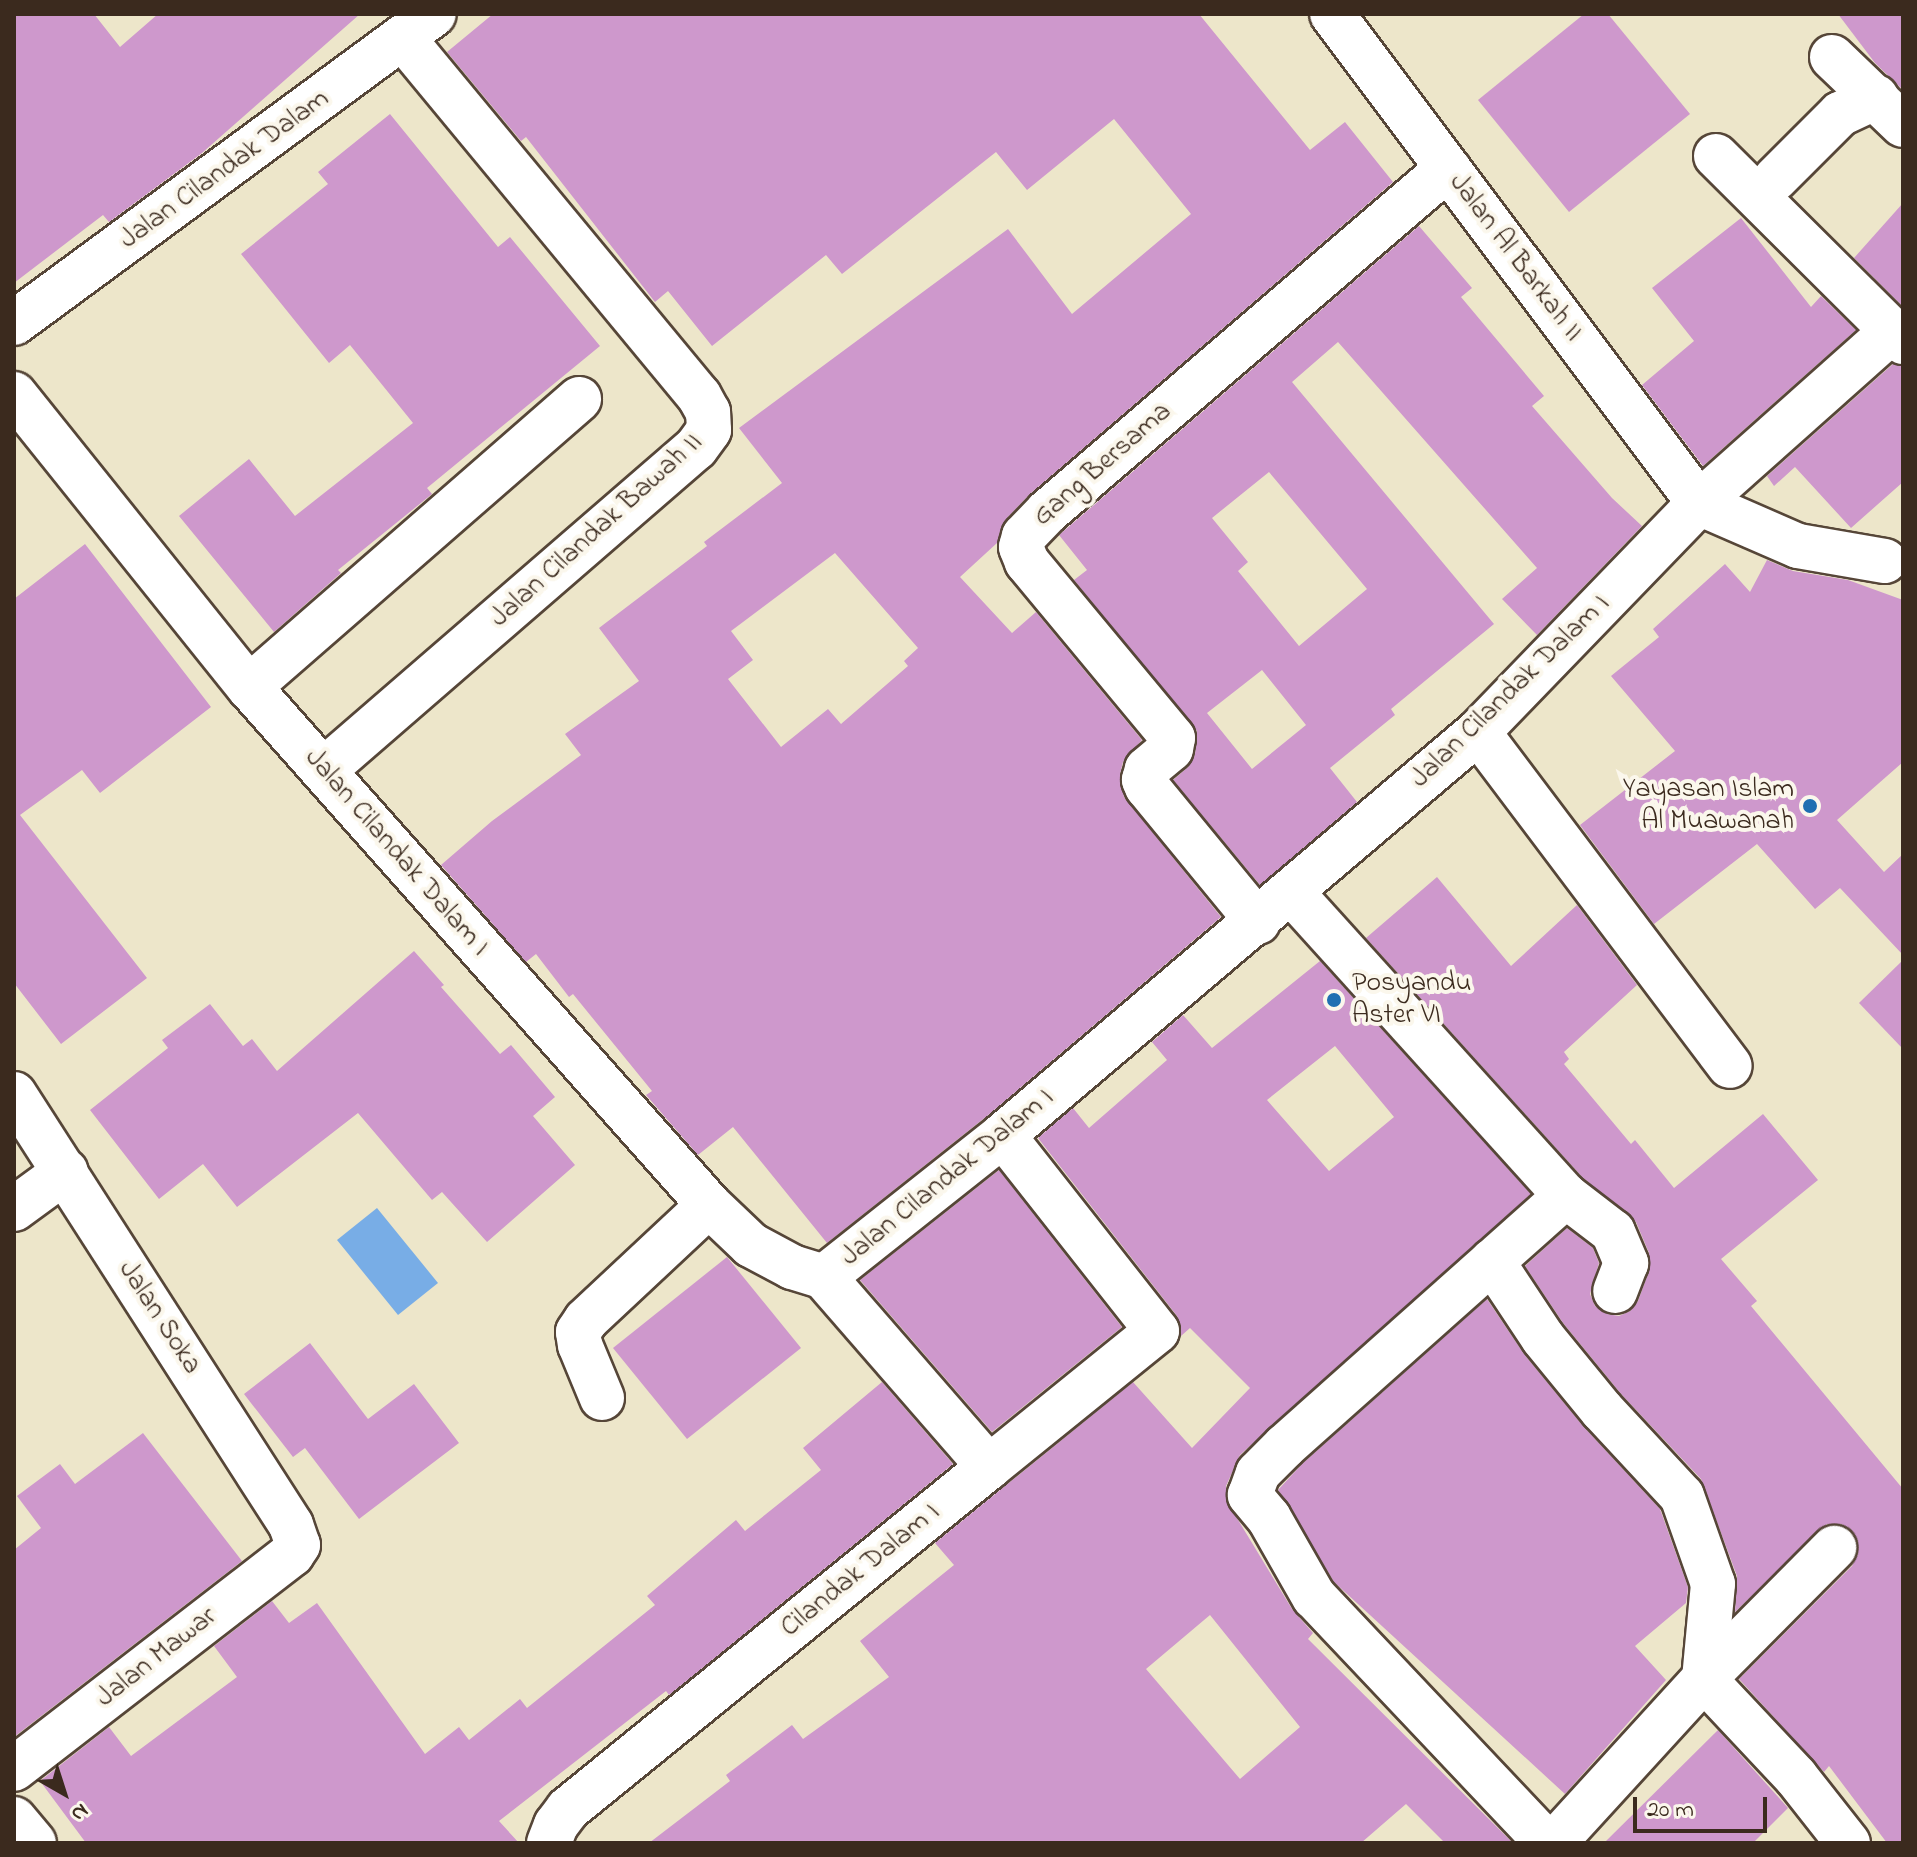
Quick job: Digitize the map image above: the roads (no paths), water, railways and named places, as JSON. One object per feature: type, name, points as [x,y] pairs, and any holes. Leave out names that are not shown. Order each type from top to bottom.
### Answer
[{"type":"street","name":"Jalan Al Barkah II","points":[[1332,14],[1699,503]]},
{"type":"street","name":"Jalan Cilandak Dalam","points":[[14,323],[419,26]]},
{"type":"street","name":"Jalan Cilandak Bawah II","points":[[324,770],[696,448],[709,430],[708,412],[699,396],[419,26]]},
{"type":"street","points":[[1832,57],[1890,111]]},
{"type":"street","points":[[1775,179],[1840,114],[1890,111]]},
{"type":"street","points":[[1716,156],[1897,336]]},
{"type":"street","name":"Gang Bersama","points":[[1258,922],[1147,787],[1144,780],[1147,769],[1171,749],[1173,738],[1027,562],[1021,547],[1024,536],[1047,512],[1448,168]]},
{"type":"street","name":"Jalan Cilandak Dalam I","points":[[14,394],[249,687],[709,1205],[751,1245],[792,1267],[824,1277],[1003,1135],[1258,922],[1478,732],[1699,503],[1897,336]]},
{"type":"street","points":[[249,687],[579,399]]},
{"type":"street","points":[[1699,503],[1798,546],[1897,562]]},
{"type":"street","points":[[1478,732],[1730,1066]]},
{"type":"street","points":[[1292,893],[1566,1196],[1606,1225],[1619,1240],[1626,1263],[1615,1291]]},
{"type":"street","name":"Jalan Soka","points":[[14,1094],[291,1525],[298,1545]]},
{"type":"street","name":"Cilandak Dalam I","points":[[549,1843],[556,1825],[568,1809],[1157,1331],[1003,1135]]},
{"type":"street","points":[[14,1209],[66,1171]]},
{"type":"street","points":[[1547,1843],[1314,1597],[1269,1518],[1250,1495],[1258,1473],[1285,1446],[1566,1196]]},
{"type":"street","points":[[602,1398],[580,1345],[578,1332],[586,1320],[709,1205]]},
{"type":"street","points":[[1492,1261],[1543,1338],[1602,1410],[1682,1496],[1713,1584],[1704,1679],[1796,1777],[1848,1843]]},
{"type":"street","points":[[824,1277],[989,1467]]},
{"type":"street","name":"Jalan Mawar","points":[[14,1769],[292,1554],[298,1545]]},
{"type":"street","points":[[1554,1843],[1704,1679],[1834,1548]]},
{"type":"street","points":[[14,1819],[34,1843]]},
{"type":"water","points":[[377,1208],[438,1283],[398,1315],[337,1240]]},
{"type":"place","name":"Yayasan Islam Al Muawanah","points":[[1810,806]]},
{"type":"place","name":"Posyandu Aster VI","points":[[1334,1000]]}]
